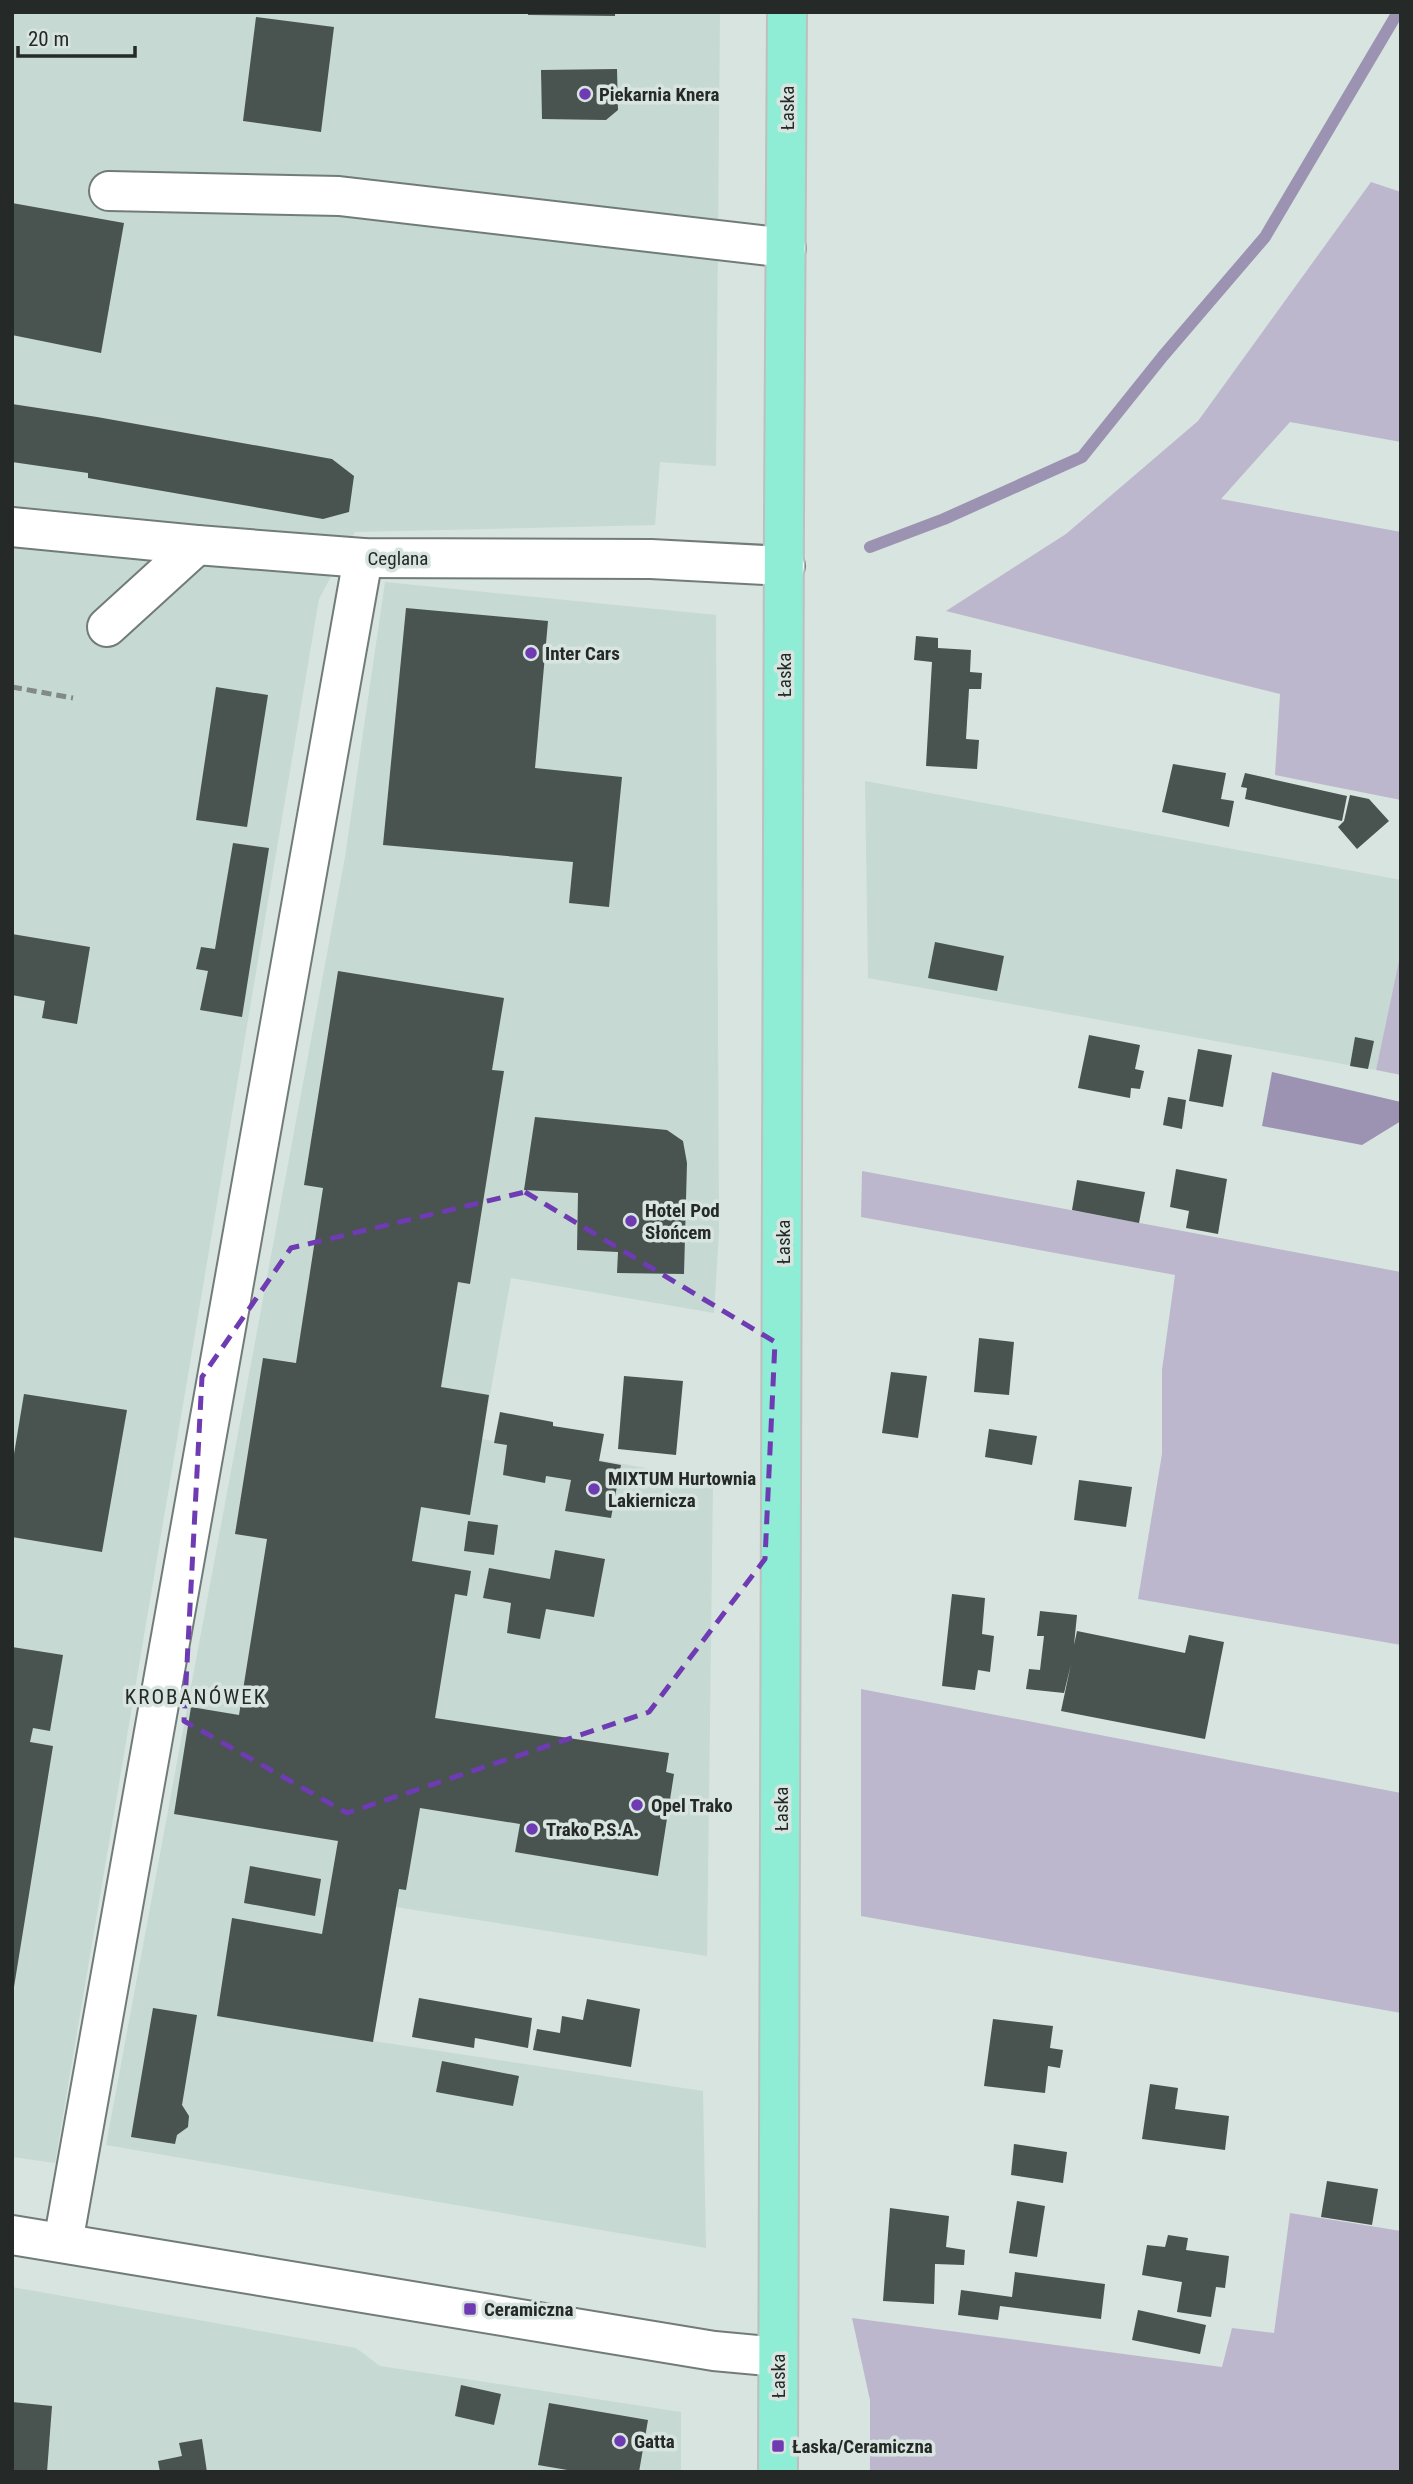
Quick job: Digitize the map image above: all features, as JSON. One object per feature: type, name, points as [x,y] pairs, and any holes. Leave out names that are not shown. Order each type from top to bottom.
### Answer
[{"type":"main road","name":"Łaska","points":[[778,2472],[787,12]]},
{"type":"lane","points":[[109,191],[339,196],[786,248]]},
{"type":"lane","name":"Ceglana","points":[[12,527],[363,558],[651,559],[785,566]]},
{"type":"lane","points":[[107,627],[197,545]]},
{"type":"lane","points":[[63,2243],[363,558]]},
{"type":"lane","points":[[12,2235],[713,2351],[778,2357]]},
{"type":"highlighted area","points":[[525,1192],[775,1342],[765,1559],[649,1712],[347,1813],[184,1721],[202,1377],[291,1248]]},
{"type":"shaded area","points":[[12,12],[720,12],[716,466],[660,462],[655,525],[355,532],[319,599],[55,2163],[12,2157]]},
{"type":"shaded area","points":[[1371,182],[1401,192],[1401,442],[1290,422],[1221,499],[1401,532],[1401,800],[1275,775],[1280,694],[946,611],[1066,534],[1198,421]]},
{"type":"shaded area","points":[[385,582],[716,615],[719,1232],[714,1313],[511,1278],[482,1439],[713,1480],[707,1956],[396,1907],[373,2041],[703,2091],[706,2248],[106,2145],[345,857]]},
{"type":"shaded area","points":[[865,781],[1401,880],[1401,951],[1376,1070],[868,978]]},
{"type":"shaded area","points":[[1401,951],[1401,1075],[1376,1070]]},
{"type":"shaded area","points":[[1272,1072],[1401,1102],[1401,1121],[1362,1145],[1262,1126]]},
{"type":"shaded area","points":[[862,1171],[1401,1272],[1401,1645],[1138,1599],[1162,1454],[1162,1370],[1175,1275],[861,1217]]},
{"type":"shaded area","points":[[861,1689],[1401,1793],[1401,2013],[861,1916]]},
{"type":"shaded area","points":[[1290,2213],[1401,2231],[1401,2472],[870,2472],[870,2400],[852,2318],[1222,2367],[1232,2328],[1274,2333]]},
{"type":"shaded area","points":[[12,2287],[356,2348],[380,2366],[681,2412],[681,2472],[12,2472]]},
{"type":"building","points":[[528,12],[615,12],[615,16],[528,15]]},
{"type":"building","points":[[256,17],[334,27],[321,132],[243,121]]},
{"type":"building","points":[[617,69],[618,110],[606,120],[542,119],[541,70]]},
{"type":"building","points":[[12,203],[124,223],[101,353],[12,335]]},
{"type":"building","points":[[12,404],[332,459],[354,476],[349,512],[323,519],[88,478],[88,473],[12,462]]},
{"type":"building","points":[[406,608],[548,621],[535,768],[622,777],[609,907],[569,903],[573,862],[383,845]]},
{"type":"building","points":[[916,636],[938,638],[938,648],[971,650],[970,672],[982,673],[981,689],[969,689],[966,739],[979,740],[977,769],[926,766],[932,662],[914,660]]},
{"type":"building","points":[[216,687],[268,695],[247,827],[196,820]]},
{"type":"building","points":[[1173,764],[1226,773],[1221,799],[1234,801],[1229,827],[1162,812]]},
{"type":"building","points":[[1245,773],[1347,796],[1342,821],[1245,799],[1247,788],[1241,787]]},
{"type":"building","points":[[1350,795],[1369,799],[1389,821],[1357,849],[1338,827],[1344,821]]},
{"type":"building","points":[[233,843],[269,848],[242,1017],[200,1010],[208,971],[196,969],[201,947],[215,949]]},
{"type":"building","points":[[12,934],[90,947],[77,1024],[42,1018],[45,1001],[12,995]]},
{"type":"building","points":[[935,942],[1004,956],[997,991],[928,978]]},
{"type":"building","points":[[338,971],[504,998],[492,1070],[504,1071],[470,1284],[458,1282],[441,1387],[489,1395],[470,1515],[421,1507],[412,1561],[471,1571],[467,1596],[455,1594],[435,1718],[669,1753],[666,1772],[674,1774],[658,1876],[515,1852],[520,1824],[420,1808],[406,1890],[399,1889],[373,2042],[217,2016],[232,1918],[322,1934],[338,1841],[174,1814],[191,1707],[239,1715],[267,1539],[235,1534],[263,1358],[296,1363],[323,1188],[304,1185]]},
{"type":"building","points":[[1089,1035],[1140,1045],[1135,1069],[1144,1071],[1140,1089],[1131,1088],[1130,1098],[1078,1088]]},
{"type":"building","points":[[1355,1037],[1374,1041],[1368,1069],[1350,1066]]},
{"type":"building","points":[[1198,1049],[1232,1055],[1223,1107],[1189,1101]]},
{"type":"building","points":[[1168,1097],[1186,1100],[1182,1129],[1163,1125]]},
{"type":"building","name":"Hotel Pod Słońcem","points":[[535,1117],[667,1130],[683,1141],[687,1163],[684,1274],[617,1273],[618,1252],[577,1250],[578,1193],[524,1190]]},
{"type":"building","points":[[1176,1169],[1227,1179],[1218,1234],[1186,1228],[1189,1211],[1170,1207]]},
{"type":"building","points":[[1077,1180],[1145,1192],[1139,1223],[1072,1210]]},
{"type":"building","points":[[979,1338],[1014,1342],[1009,1395],[974,1392]]},
{"type":"building","points":[[891,1372],[927,1376],[918,1438],[882,1433]]},
{"type":"building","points":[[624,1376],[683,1381],[676,1455],[618,1449]]},
{"type":"building","points":[[24,1394],[127,1410],[102,1552],[12,1537],[12,1466]]},
{"type":"building","points":[[500,1412],[553,1422],[553,1426],[604,1434],[599,1461],[621,1465],[611,1518],[565,1511],[571,1480],[546,1476],[545,1483],[503,1475],[507,1445],[494,1443]]},
{"type":"building","points":[[989,1429],[1037,1436],[1032,1465],[985,1457]]},
{"type":"building","points":[[1079,1480],[1132,1487],[1126,1527],[1074,1520]]},
{"type":"building","points":[[468,1521],[498,1525],[494,1555],[464,1551]]},
{"type":"building","points":[[555,1550],[605,1559],[594,1617],[546,1609],[540,1639],[507,1633],[511,1603],[483,1598],[489,1568],[550,1579]]},
{"type":"building","points":[[952,1594],[985,1598],[982,1634],[994,1636],[990,1672],[978,1670],[975,1690],[942,1686]]},
{"type":"building","points":[[1040,1611],[1077,1615],[1074,1645],[1077,1631],[1185,1653],[1189,1635],[1224,1642],[1205,1739],[1061,1711],[1071,1664],[1064,1693],[1026,1689],[1029,1669],[1040,1670],[1044,1636],[1037,1636]]},
{"type":"building","points":[[12,1647],[63,1655],[50,1731],[33,1728],[30,1742],[53,1746],[14,1987]]},
{"type":"building","points":[[250,1866],[321,1879],[315,1916],[244,1903]]},
{"type":"building","points":[[419,1998],[532,2018],[528,2048],[475,2038],[474,2048],[412,2037]]},
{"type":"building","points":[[587,1999],[640,2009],[631,2067],[533,2050],[537,2029],[560,2033],[562,2016],[583,2020]]},
{"type":"building","points":[[153,2008],[197,2015],[182,2105],[189,2116],[188,2127],[177,2135],[175,2144],[131,2137]]},
{"type":"building","points":[[993,2019],[1053,2026],[1050,2048],[1063,2050],[1060,2068],[1048,2066],[1045,2093],[984,2086]]},
{"type":"building","points":[[442,2061],[519,2076],[513,2106],[436,2092]]},
{"type":"building","points":[[1150,2084],[1178,2088],[1175,2109],[1229,2116],[1225,2150],[1142,2139]]},
{"type":"building","points":[[1014,2144],[1067,2152],[1063,2183],[1011,2175]]},
{"type":"building","points":[[1327,2181],[1378,2189],[1372,2225],[1321,2217]]},
{"type":"building","points":[[1017,2201],[1045,2206],[1037,2257],[1009,2253]]},
{"type":"building","points":[[890,2208],[949,2216],[946,2247],[965,2250],[964,2265],[935,2264],[934,2304],[883,2301]]},
{"type":"building","points":[[1168,2235],[1188,2238],[1186,2250],[1229,2256],[1225,2288],[1216,2287],[1211,2317],[1177,2312],[1182,2282],[1142,2275],[1147,2245],[1165,2247]]},
{"type":"building","points":[[1015,2272],[1105,2284],[1101,2319],[1000,2306],[998,2320],[958,2315],[961,2290],[1012,2297]]},
{"type":"building","points":[[1138,2310],[1206,2325],[1200,2354],[1132,2340]]},
{"type":"building","points":[[461,2385],[501,2394],[494,2425],[455,2416]]},
{"type":"building","points":[[12,2402],[52,2406],[47,2472],[12,2472]]},
{"type":"building","points":[[549,2403],[648,2420],[639,2472],[579,2472],[538,2465]]},
{"type":"building","points":[[202,2439],[207,2472],[160,2472],[158,2461],[182,2456],[179,2443]]},
{"type":"waterway","points":[[870,547],[944,519],[1082,457],[1163,356],[1265,237],[1398,12]]},
{"type":"railway","points":[[12,687],[73,698]]},
{"type":"place","name":"Piekarnia Knera","points":[[585,94]]},
{"type":"place","name":"Inter Cars","points":[[531,653]]},
{"type":"place","name":"Hotel Pod Słońcem","points":[[631,1221]]},
{"type":"place","name":"MIXTUM Hurtownia Lakiernicza","points":[[594,1489]]},
{"type":"place","name":"Opel Trako","points":[[637,1805]]},
{"type":"place","name":"Trako P.S.A.","points":[[532,1829]]},
{"type":"place","name":"Ceramiczna","points":[[470,2309]]},
{"type":"place","name":"Gatta","points":[[620,2441]]},
{"type":"place","name":"Łaska/Ceramiczna","points":[[778,2446]]},
{"type":"district","name":"KROBANÓWEK","points":[[196,1697]]}]
